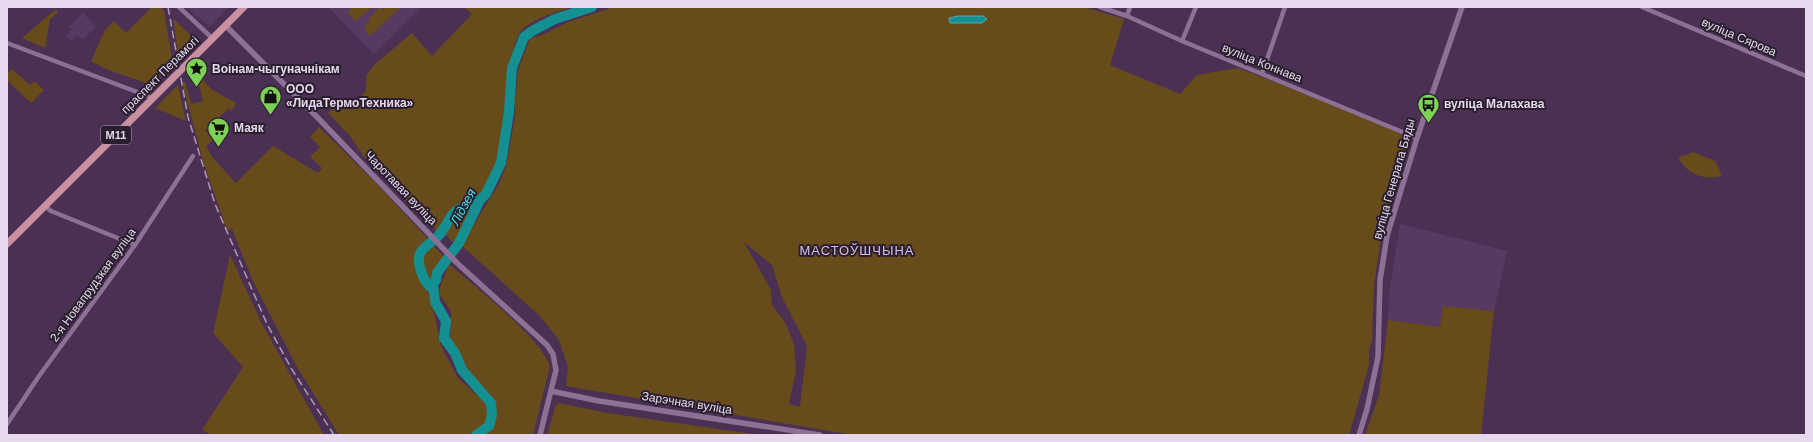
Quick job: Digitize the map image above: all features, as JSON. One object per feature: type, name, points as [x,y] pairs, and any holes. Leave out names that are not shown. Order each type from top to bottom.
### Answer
[{"type":"main road","name":"праспект Перамогі","points":[[7,244],[244,7]]},
{"type":"street","points":[[179,7],[212,38]]},
{"type":"street","name":"вуліца Коннава","points":[[1100,7],[1127,16],[1182,41],[1417,138]]},
{"type":"street","points":[[1127,16],[1130,7]]},
{"type":"street","points":[[1182,41],[1196,7]]},
{"type":"street","points":[[1262,74],[1285,7]]},
{"type":"street","name":"вуліца Генерала Бяды","points":[[1358,435],[1367,409],[1378,357],[1380,280],[1387,236],[1417,138],[1462,7]]},
{"type":"street","name":"вуліца Сярова","points":[[1642,7],[1806,76]]},
{"type":"street","name":"Чаротавая вуліца","points":[[225,25],[319,119],[457,263],[547,345],[553,354],[556,364],[540,435]]},
{"type":"street","points":[[7,43],[153,98]]},
{"type":"street","name":"2-я Новапрудзкая вуліца","points":[[7,424],[39,376],[135,245],[193,156]]},
{"type":"street","points":[[45,206],[51,211],[135,245]]},
{"type":"street","name":"Зарэчная вуліца","points":[[551,391],[599,401],[820,435]]},
{"type":"shaded area","points":[[152,7],[161,7],[164,11],[173,64],[152,85],[108,70],[91,61],[105,30],[114,21],[126,33]]},
{"type":"shaded area","points":[[187,7],[229,7],[209,27]]},
{"type":"shaded area","points":[[328,7],[422,7],[374,54]]},
{"type":"shaded area","points":[[353,7],[372,7],[356,21],[347,12]]},
{"type":"shaded area","points":[[380,7],[383,10],[386,7],[401,7],[370,36],[364,27],[370,21],[368,19]]},
{"type":"shaded area","points":[[464,7],[573,7],[547,15],[534,21],[523,29],[518,36],[511,61],[505,130],[493,177],[482,195],[448,214],[438,233],[362,154],[350,136],[328,113],[334,108],[338,112],[348,102],[352,105],[366,91],[366,76],[374,65],[412,33],[432,56],[472,14]]},
{"type":"shaded area","points":[[614,7],[1084,7],[1124,19],[1110,65],[1180,94],[1197,75],[1238,68],[1412,135],[1401,162],[1392,172],[1393,191],[1382,229],[1374,286],[1372,341],[1369,350],[1369,365],[1349,435],[853,435],[566,386],[568,367],[559,340],[540,316],[461,245],[499,184],[506,166],[515,117],[518,70],[530,38],[542,35],[568,22]],"holes":[[[744,242],[772,265],[782,297],[807,346],[800,407],[789,404],[796,371],[794,344],[785,322],[772,305],[771,290]]]},
{"type":"shaded area","points":[[56,9],[58,12],[50,19],[45,48],[22,38]]},
{"type":"shaded area","points":[[83,13],[96,27],[82,40],[78,35],[71,41],[66,35],[72,30],[69,27]]},
{"type":"shaded area","points":[[958,16],[983,16],[987,19],[982,23],[950,23],[949,18]]},
{"type":"shaded area","points":[[173,18],[191,36],[189,48],[179,59]]},
{"type":"shaded area","points":[[12,69],[30,85],[34,81],[44,90],[31,103],[7,80],[7,74]]},
{"type":"shaded area","points":[[203,80],[211,89],[236,103],[232,111],[229,108],[205,130],[213,140],[206,146],[212,157],[236,183],[273,146],[318,173],[322,168],[310,157],[320,147],[310,137],[319,127],[377,184],[428,239],[421,244],[414,259],[431,299],[441,346],[458,378],[489,406],[484,423],[475,432],[471,435],[339,435],[296,365],[253,281],[232,229],[227,230],[204,164],[182,82],[185,82],[191,104],[203,101],[199,85]]},
{"type":"shaded area","points":[[178,85],[186,121],[155,108]]},
{"type":"shaded area","points":[[1693,152],[1715,161],[1722,176],[1702,177],[1687,169],[1678,158]]},
{"type":"shaded area","points":[[476,207],[455,244],[444,233],[454,220],[462,213]]},
{"type":"shaded area","points":[[1400,224],[1507,251],[1494,311],[1443,306],[1440,327],[1388,320],[1389,294]]},
{"type":"shaded area","points":[[432,244],[445,258],[436,273],[432,286],[427,282],[420,256],[424,250]]},
{"type":"shaded area","points":[[230,255],[262,324],[324,435],[212,435],[202,430],[243,367],[213,333]]},
{"type":"shaded area","points":[[449,264],[505,312],[534,341],[544,354],[550,366],[533,435],[484,435],[495,419],[495,405],[490,394],[468,371],[450,339],[451,311],[439,294],[441,284]]},
{"type":"shaded area","points":[[1443,306],[1494,311],[1481,435],[1365,435],[1379,395],[1388,320],[1440,327]]},
{"type":"shaded area","points":[[559,403],[607,413],[760,435],[547,435],[556,405]]},
{"type":"waterway","name":"Лідзея","points":[[476,435],[489,426],[492,415],[491,403],[462,370],[455,353],[444,338],[446,321],[435,302],[433,284],[436,280],[437,273],[459,243],[480,200],[486,194],[501,163],[509,112],[512,68],[524,37],[555,19],[592,7]]},
{"type":"waterway","points":[[433,289],[426,281],[421,271],[419,263],[420,253],[440,234],[455,212],[480,200]]},
{"type":"railway","points":[[168,7],[188,117],[215,204],[267,324],[291,368],[334,435]]},
{"type":"place","name":"Воінам-чыгуначнікам","points":[[196,88]]},
{"type":"place","name":"ООО «ЛидаТермоТехника»","points":[[271,116]]},
{"type":"place","name":"вуліца Малахава","points":[[1428,124]]},
{"type":"place","name":"Маяк","points":[[219,148]]},
{"type":"district","name":"МАСТОЎШЧЫНА","points":[[857,250]]}]
